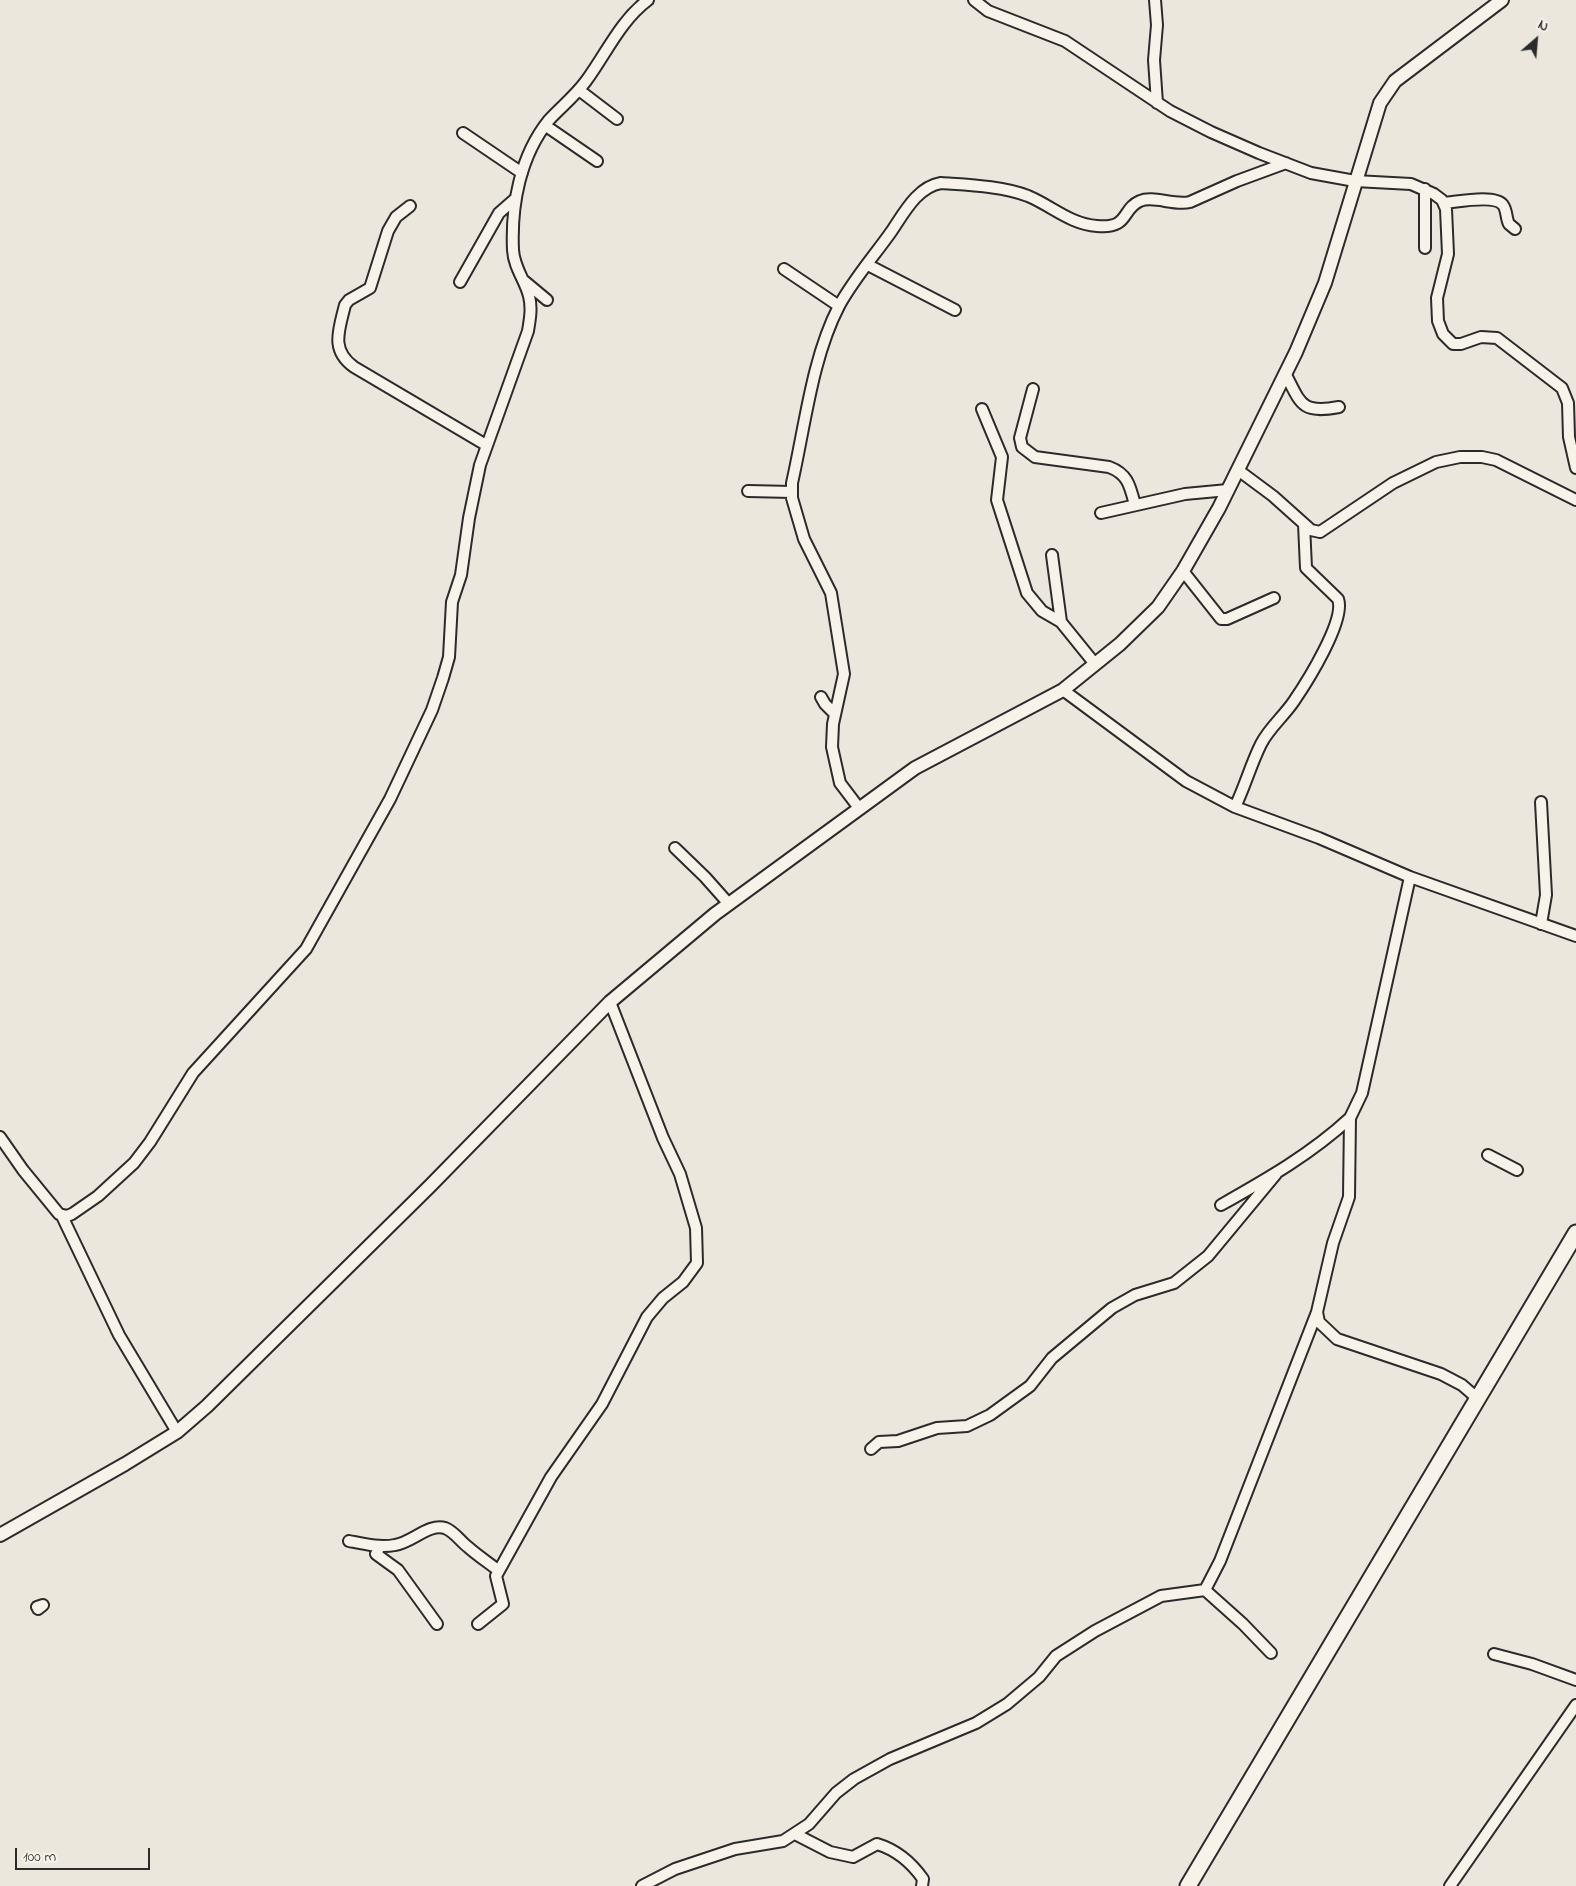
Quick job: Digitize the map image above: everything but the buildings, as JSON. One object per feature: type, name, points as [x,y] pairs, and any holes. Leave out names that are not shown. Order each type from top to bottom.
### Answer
[{"type":"main road","points":[[1188,1886],[1576,1233]]},
{"type":"street","points":[[62,1216],[72,1214],[98,1196],[134,1163],[150,1142],[193,1073],[276,983],[314,938],[408,763],[443,678],[449,657],[452,602],[461,575],[473,494],[486,445],[528,331],[531,314],[529,297],[520,277],[513,249],[515,199],[522,173],[546,126],[579,90],[615,36],[633,14],[648,0]]},
{"type":"street","points":[[974,0],[988,11],[1065,41],[1157,103],[1211,132],[1311,173],[1355,181],[1398,182],[1425,189],[1444,204],[1446,209],[1448,254],[1436,308],[1443,334],[1453,344],[1489,337],[1504,341],[1562,388],[1568,403],[1570,436],[1576,468]]},
{"type":"street","points":[[1155,0],[1158,25],[1154,60],[1157,103]]},
{"type":"street","points":[[0,1535],[125,1464],[176,1432],[208,1406],[268,1348],[610,1002],[729,904],[915,768],[1063,690],[1158,607],[1183,571],[1228,490],[1286,373],[1325,283],[1380,103],[1395,81],[1502,0]]},
{"type":"street","points":[[579,90],[617,119]]},
{"type":"street","points":[[546,126],[597,161]]},
{"type":"street","points":[[463,133],[522,173]]},
{"type":"street","points":[[859,808],[840,783],[832,747],[835,714],[844,674],[831,593],[804,539],[792,492],[792,482],[819,360],[826,334],[839,306],[907,208],[931,184],[954,184],[1008,190],[1029,196],[1056,213],[1084,224],[1114,226],[1124,219],[1140,200],[1149,199],[1182,204],[1190,202],[1237,181],[1286,163]]},
{"type":"street","points":[[1425,189],[1425,248]]},
{"type":"street","points":[[460,282],[499,213],[515,199]]},
{"type":"street","points":[[1444,204],[1485,199],[1500,202],[1504,207],[1509,224],[1515,229]]},
{"type":"street","points":[[410,206],[396,217],[388,231],[370,288],[348,300],[345,305],[338,345],[340,353],[354,367],[486,445]]},
{"type":"street","points":[[868,264],[955,310]]},
{"type":"street","points":[[784,269],[839,306]]},
{"type":"street","points":[[520,277],[547,300]]},
{"type":"street","points":[[1286,373],[1299,399],[1308,408],[1323,410],[1339,407]]},
{"type":"street","points":[[1033,389],[1020,438],[1022,447],[1035,456],[1119,470],[1130,484],[1135,505]]},
{"type":"street","points":[[982,409],[1002,457],[997,500],[1022,578],[1035,604],[1061,622],[1095,664]]},
{"type":"street","points":[[1238,470],[1274,496],[1311,530],[1320,532],[1393,483],[1436,462],[1460,457],[1482,457],[1496,460],[1576,500]]},
{"type":"street","points":[[1101,513],[1185,494],[1228,490]]},
{"type":"street","points":[[748,491],[792,492]]},
{"type":"street","points":[[1235,807],[1262,741],[1294,700],[1324,652],[1339,614],[1340,606],[1338,599],[1306,568],[1304,524]]},
{"type":"street","points":[[1052,555],[1061,622]]},
{"type":"street","points":[[1183,571],[1221,619],[1233,616],[1274,598]]},
{"type":"street","points":[[1063,690],[1186,781],[1235,807],[1319,838],[1410,877],[1576,936]]},
{"type":"street","points":[[821,697],[835,714]]},
{"type":"street","points":[[1541,802],[1546,894],[1542,924]]},
{"type":"street","points":[[675,848],[729,904]]},
{"type":"street","points":[[1222,1205],[1276,1174],[1322,1144],[1350,1118],[1362,1093],[1410,877]]},
{"type":"street","points":[[478,1624],[503,1604],[497,1585],[499,1571],[551,1477],[602,1404],[647,1317],[663,1298],[683,1282],[696,1263],[696,1228],[682,1181],[610,1002]]},
{"type":"street","points":[[1205,1590],[1220,1561],[1317,1318],[1333,1243],[1349,1197],[1350,1118]]},
{"type":"street","points":[[0,1137],[23,1170],[62,1216],[119,1335],[176,1432]]},
{"type":"street","points":[[1488,1155],[1517,1170]]},
{"type":"street","points":[[870,1449],[879,1442],[898,1441],[937,1428],[967,1426],[990,1415],[1030,1386],[1052,1358],[1112,1308],[1135,1294],[1174,1283],[1208,1256],[1276,1174]]},
{"type":"street","points":[[1317,1318],[1337,1340],[1441,1374],[1462,1385],[1477,1398]]},
{"type":"street","points":[[350,1541],[380,1546],[407,1542],[430,1529],[444,1528],[459,1537],[467,1547],[499,1571]]},
{"type":"street","points":[[380,1546],[376,1554],[398,1570],[437,1624]]},
{"type":"street","points":[[642,1886],[654,1883],[675,1869],[735,1849],[776,1843],[795,1834],[809,1824],[836,1793],[854,1779],[890,1759],[976,1723],[1008,1704],[1039,1677],[1056,1656],[1095,1631],[1161,1596],[1205,1590],[1243,1624],[1271,1653]]},
{"type":"street","points":[[1494,1654],[1532,1664],[1576,1680]]},
{"type":"street","points":[[1450,1886],[1576,1705]]},
{"type":"street","points":[[795,1834],[830,1852],[853,1857],[877,1844],[885,1846],[907,1860],[923,1879],[922,1886]]}]
